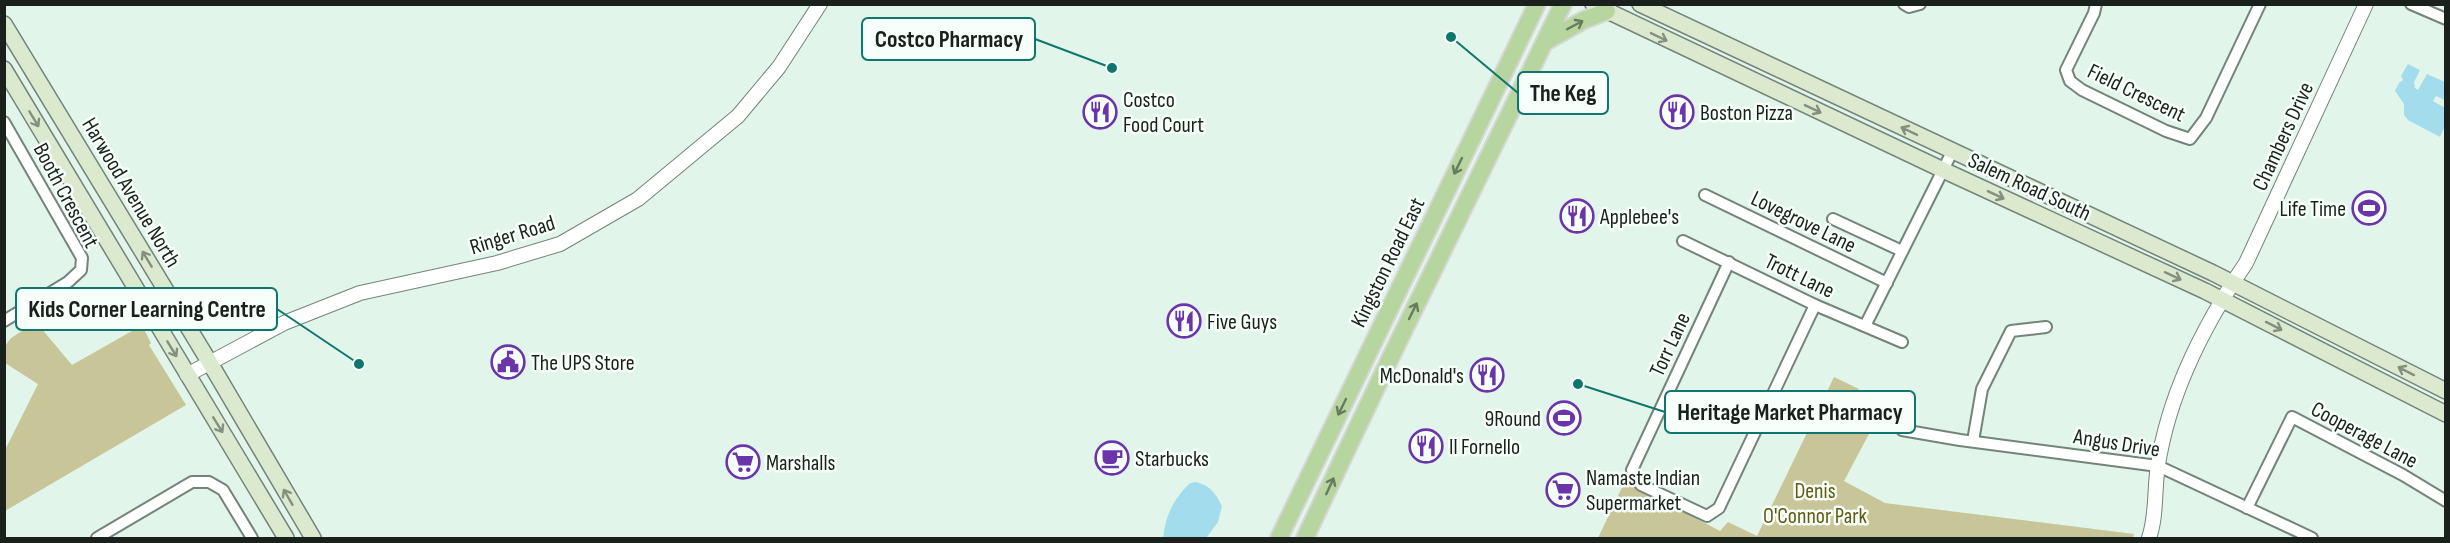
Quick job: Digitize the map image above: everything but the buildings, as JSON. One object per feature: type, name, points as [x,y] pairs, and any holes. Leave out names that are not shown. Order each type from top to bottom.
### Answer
[{"type":"main road","points":[[1523,4],[1527,25]]},
{"type":"main road","name":"Kingston Road East","points":[[1279,538],[1537,4]]},
{"type":"main road","name":"Kingston Road East","points":[[1305,538],[1563,4]]},
{"type":"main road","name":"Salem Road South","points":[[1640,4],[2233,283],[2445,391]]},
{"type":"main road","points":[[1545,42],[1600,8]]},
{"type":"main road","name":"Salem Road South","points":[[1600,8],[2222,300],[2445,414]]},
{"type":"main road","name":"Harwood Avenue North","points":[[4,24],[210,363],[313,538]]},
{"type":"main road","name":"Harwood Avenue North","points":[[4,69],[286,538]]},
{"type":"street","name":"Ringer Road","points":[[187,375],[284,323],[360,293],[497,263],[560,244],[628,204],[700,149],[738,116],[779,67],[820,4]]},
{"type":"street","points":[[1904,4],[1909,7],[1920,4]]},
{"type":"street","name":"Field Crescent","points":[[2096,4],[2067,70],[2070,81],[2082,90],[2166,131],[2190,139],[2206,118],[2260,4]]},
{"type":"street","name":"Chambers Drive","points":[[2149,538],[2154,525],[2158,466],[2178,388],[2222,300],[2246,263],[2366,4]]},
{"type":"street","points":[[2411,4],[2445,20]]},
{"type":"street","name":"Booth Crescent","points":[[4,122],[82,258],[81,270],[69,282],[4,321]]},
{"type":"street","points":[[1865,326],[1952,152]]},
{"type":"street","name":"Lovegrove Lane","points":[[1705,195],[1887,283]]},
{"type":"street","points":[[1833,219],[1902,251]]},
{"type":"street","name":"Trott Lane","points":[[1683,241],[1815,305],[1902,342]]},
{"type":"street","name":"Torr Lane","points":[[1729,262],[1632,470],[1641,485],[1707,516],[1719,508],[1815,305]]},
{"type":"street","points":[[1973,441],[1982,389],[2012,332],[2046,327]]},
{"type":"street","name":"Cooperage Lane","points":[[2247,508],[2292,417],[2403,475],[2445,501]]},
{"type":"street","name":"Angus Drive","points":[[1902,430],[2158,466],[2312,538]]},
{"type":"street","points":[[97,538],[192,482],[209,482],[223,490],[252,538]]},
{"type":"green space","points":[[36,322],[72,365],[139,327],[141,331],[144,329],[151,343],[149,345],[186,405],[5,511],[5,450],[38,384],[5,363],[5,346],[11,338]]},
{"type":"green space","name":"Denis O'Connor Park","points":[[1834,377],[1859,389],[1854,399],[1870,432],[1844,481],[1885,503],[2134,534],[2133,538],[1598,538],[1625,481],[1720,531],[1728,522],[1757,536]]},
{"type":"water","points":[[2408,64],[2420,70],[2414,82],[2418,90],[2427,74],[2445,82],[2445,100],[2436,96],[2433,101],[2445,108],[2445,126],[2440,137],[2408,120],[2404,115],[2404,104],[2395,91],[2403,80],[2401,76]]},
{"type":"water","points":[[1196,482],[1209,488],[1222,506],[1218,522],[1206,538],[1163,538],[1168,515],[1179,495],[1190,483]]},
{"type":"place","name":"The Keg","points":[[1451,37]]},
{"type":"place","name":"Costco Pharmacy","points":[[1112,68]]},
{"type":"place","name":"Costco Food Court","points":[[1100,112]]},
{"type":"place","name":"Boston Pizza","points":[[1677,112]]},
{"type":"place","name":"Life Time","points":[[2369,208]]},
{"type":"place","name":"Applebee's","points":[[1577,216]]},
{"type":"place","name":"Five Guys","points":[[1184,321]]},
{"type":"place","name":"The UPS Store","points":[[508,362]]},
{"type":"place","name":"Kids Corner Learning Centre","points":[[359,364]]},
{"type":"place","name":"McDonald's","points":[[1487,375]]},
{"type":"place","name":"Heritage Market Pharmacy","points":[[1578,384]]},
{"type":"place","name":"9Round","points":[[1564,418]]},
{"type":"place","name":"Il Fornello","points":[[1426,446]]},
{"type":"place","name":"Starbucks","points":[[1112,458]]},
{"type":"place","name":"Marshalls","points":[[743,462]]},
{"type":"place","name":"Namaste Indian Supermarket","points":[[1563,490]]}]
